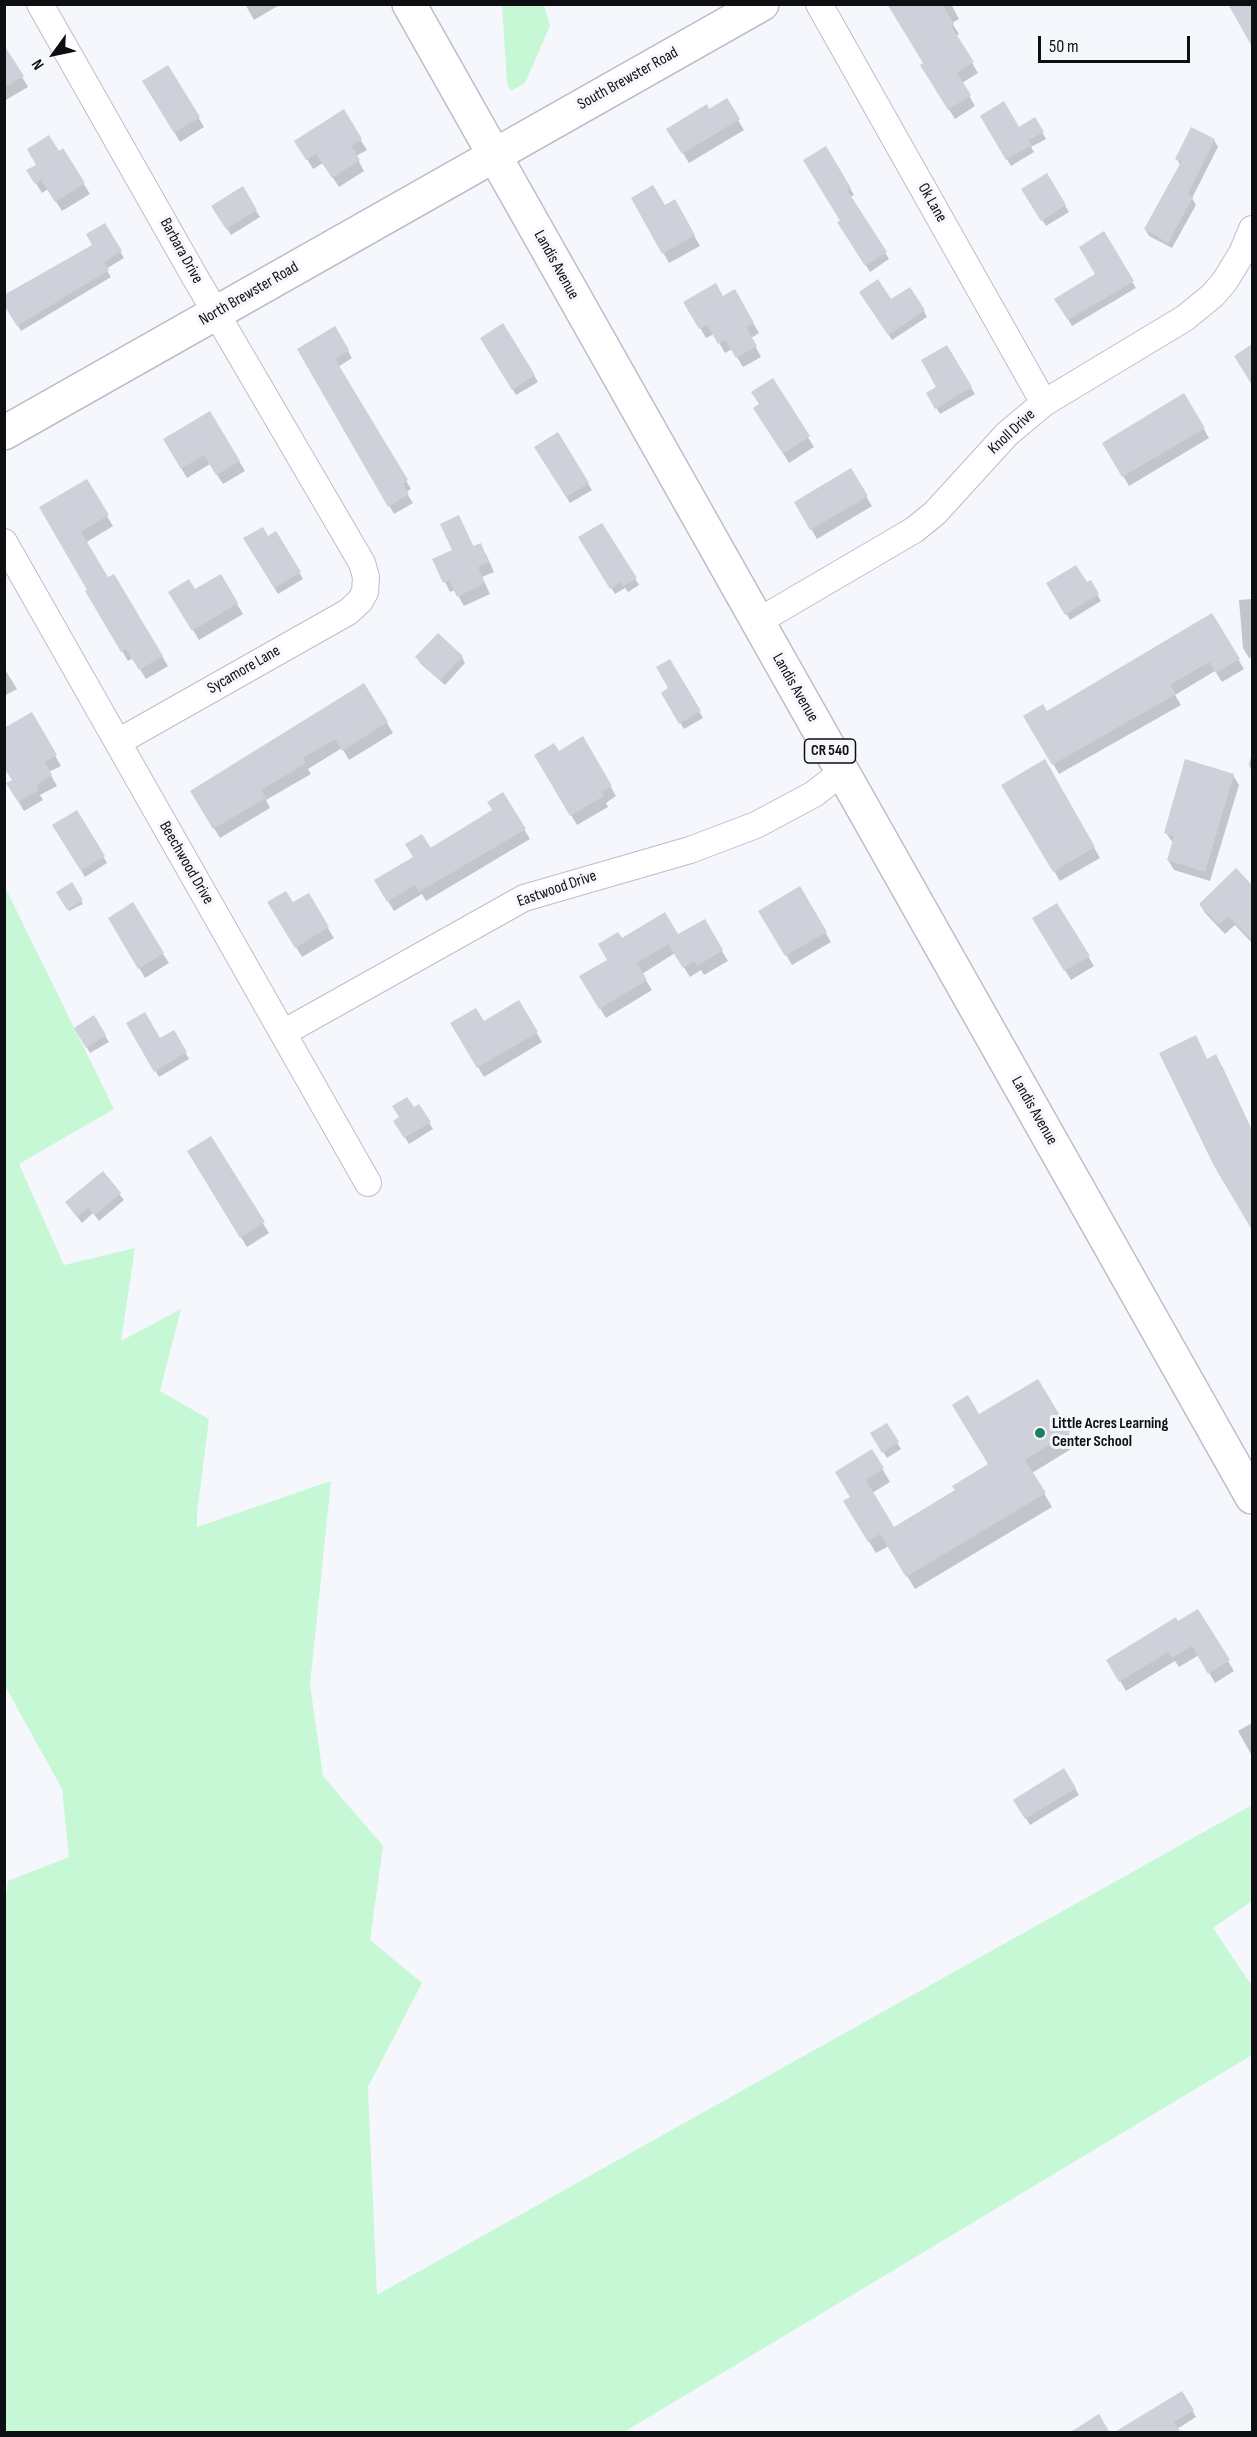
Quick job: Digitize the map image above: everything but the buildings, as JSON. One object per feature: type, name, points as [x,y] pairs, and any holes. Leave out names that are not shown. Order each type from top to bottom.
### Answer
[{"type":"main road","name":"Landis Avenue","points":[[408,4],[1252,1497]]},
{"type":"main road","name":"South Brewster Road","points":[[494,155],[762,4]]},
{"type":"main road","name":"North Brewster Road","points":[[4,432],[494,155]]},
{"type":"street","name":"Barbara Drive","points":[[40,4],[362,563],[366,577],[365,592]]},
{"type":"street","name":"Ok Lane","points":[[819,4],[1044,403]]},
{"type":"street","name":"Knoll Drive","points":[[757,622],[889,546],[935,513],[1007,434],[1044,403],[1185,318],[1213,295],[1225,281],[1251,237]]},
{"type":"street","name":"Beechwood Drive","points":[[4,542],[368,1183]]},
{"type":"street","name":"Sycamore Lane","points":[[118,742],[348,612],[360,601],[365,592]]},
{"type":"street","name":"Eastwood Drive","points":[[283,1034],[524,898],[690,850],[756,825],[814,794],[842,772]]},
{"type":"green space","points":[[502,5],[544,5],[550,26],[525,83],[511,91],[507,84]]},
{"type":"green space","points":[[4,885],[114,1109],[19,1164],[64,1265],[135,1248],[121,1341],[181,1309],[160,1391],[209,1419],[197,1527],[331,1481],[310,1685],[323,1776],[383,1846],[370,1940],[422,1983],[368,2087],[377,2295],[1252,1805],[1252,1901],[1213,1928],[1252,1986],[1252,2055],[624,2432],[5,2432],[5,1903],[8,1881],[69,1857],[62,1789],[5,1686]]},
{"type":"place","name":"Little Acres Learning Center School","points":[[1040,1433]]}]
